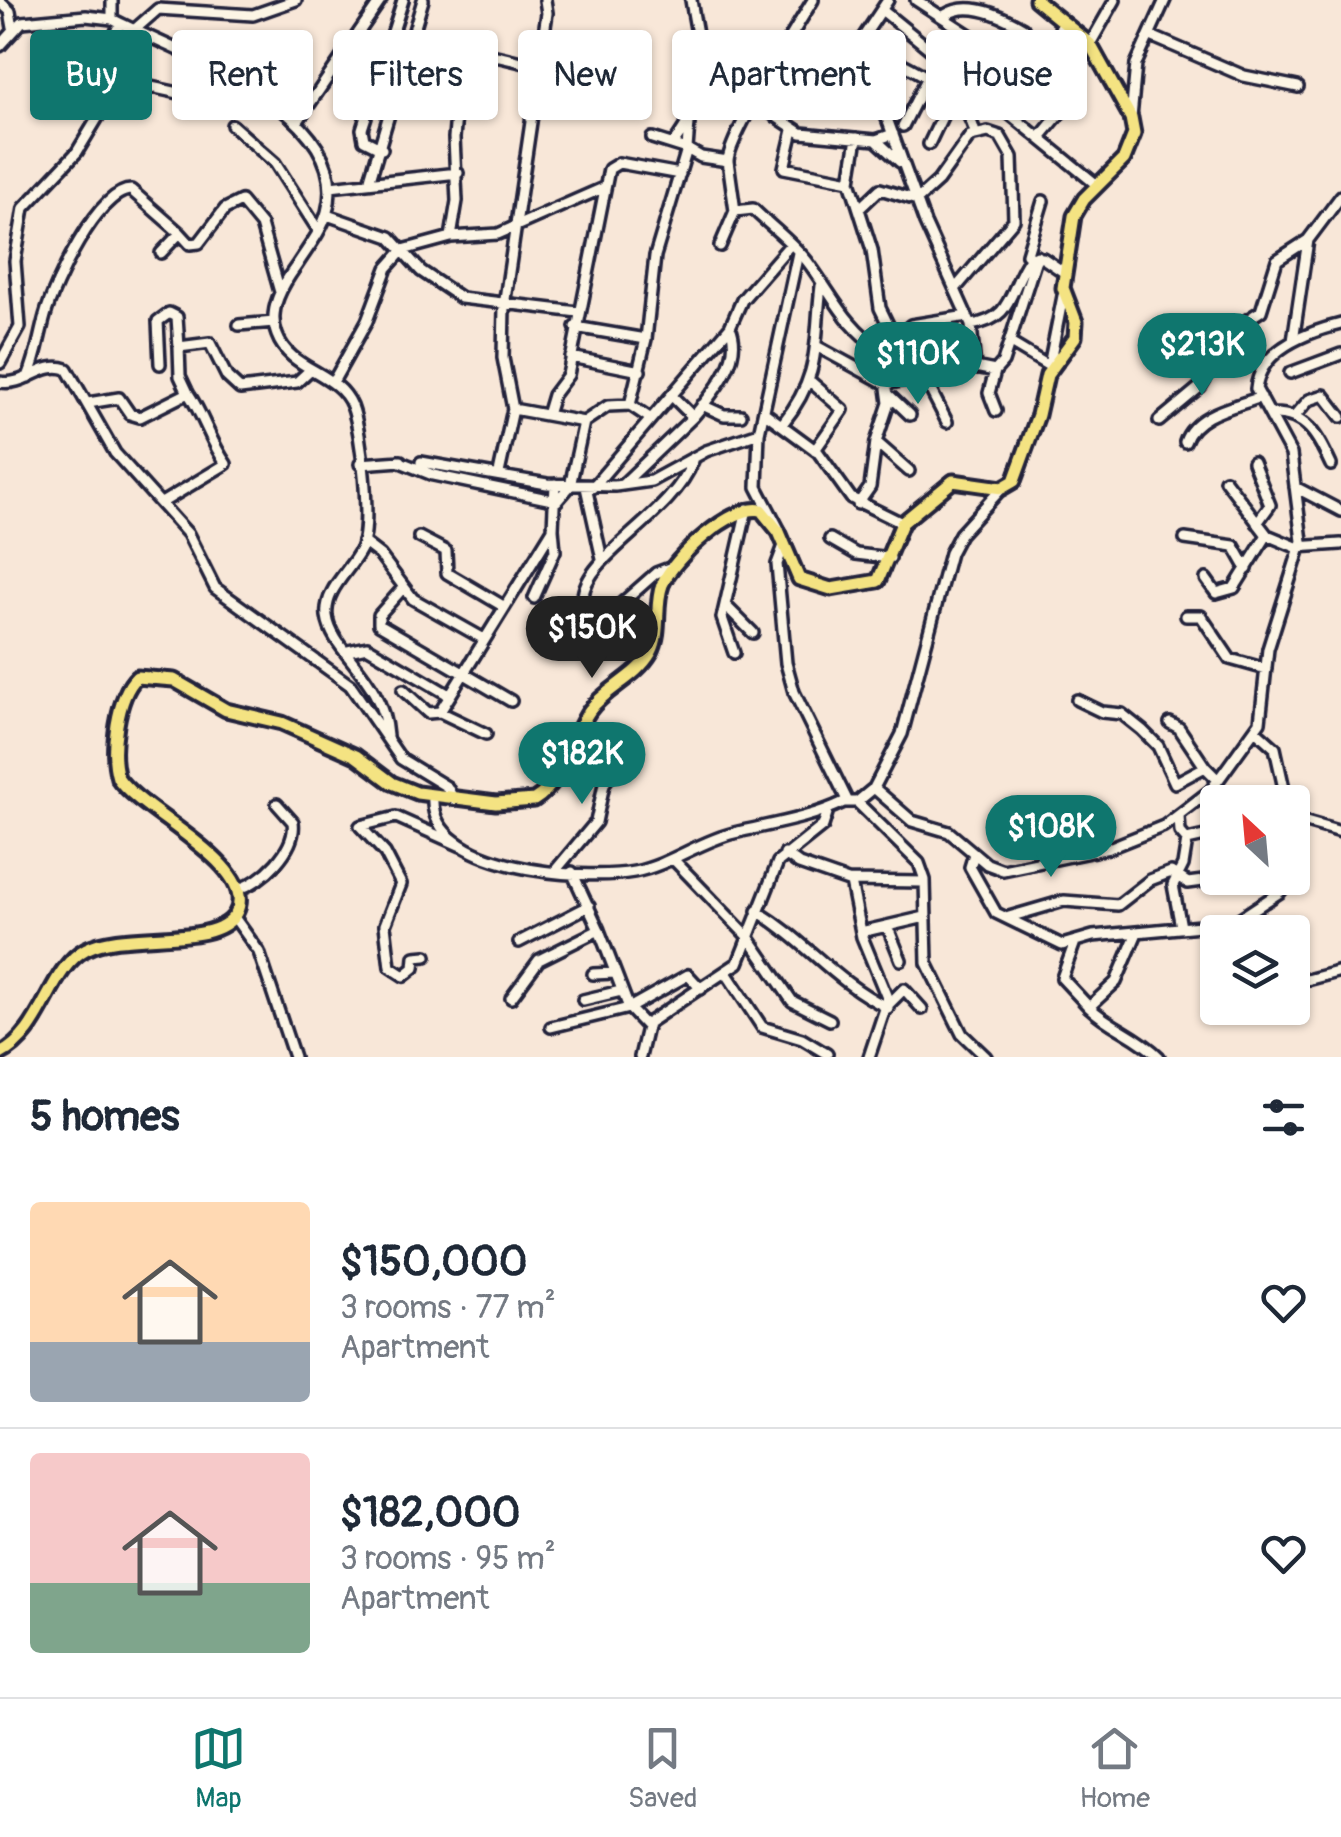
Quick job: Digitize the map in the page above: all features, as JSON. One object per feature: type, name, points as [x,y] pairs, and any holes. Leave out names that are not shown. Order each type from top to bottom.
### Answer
[{"type":"main road","points":[[0,1054],[15,1044],[41,1013],[67,966],[80,952],[128,936],[205,934],[234,917],[241,900],[224,866],[118,778],[115,760],[125,693],[137,677],[174,680],[226,710],[282,723],[356,756],[401,787],[454,800],[526,802],[545,792],[590,710],[636,672],[653,648],[661,587],[674,566],[722,522],[747,508],[768,515],[799,580],[823,588],[878,581],[902,524],[954,481],[1002,488],[1014,481],[1023,464],[1050,368],[1075,337],[1076,322],[1063,296],[1074,216],[1131,148],[1131,118],[1090,44],[1036,0]]},
{"type":"street","points":[[86,16],[87,0]]},
{"type":"street","points":[[112,0],[114,30]]},
{"type":"street","points":[[134,30],[158,9],[253,16],[296,0]]},
{"type":"street","points":[[363,30],[381,0]]},
{"type":"street","points":[[394,30],[403,0]]},
{"type":"street","points":[[415,30],[424,0]]},
{"type":"street","points":[[545,0],[548,13],[545,30]]},
{"type":"street","points":[[630,405],[646,339],[655,256],[687,149],[689,123],[704,68],[692,0]]},
{"type":"street","points":[[796,30],[813,0]]},
{"type":"street","points":[[870,30],[888,0]]},
{"type":"street","points":[[916,0],[966,30]]},
{"type":"street","points":[[1090,44],[1116,0]]},
{"type":"street","points":[[1131,118],[1133,76],[1166,0]]},
{"type":"street","points":[[0,2],[10,11],[13,28]]},
{"type":"street","points":[[945,15],[962,4],[984,4],[1024,30]]},
{"type":"street","points":[[883,11],[926,45]]},
{"type":"street","points":[[0,46],[22,22],[86,16],[116,21],[131,30]]},
{"type":"street","points":[[1151,36],[1244,76],[1298,87]]},
{"type":"street","points":[[298,122],[333,74]]},
{"type":"street","points":[[903,126],[926,85]]},
{"type":"street","points":[[0,364],[20,327],[16,260],[24,208],[77,152],[112,94],[152,87],[172,91]]},
{"type":"street","points":[[295,120],[321,154],[330,187],[327,215],[280,292],[274,322],[282,344],[310,370],[333,382],[347,396],[354,413],[363,542],[327,609],[330,629],[375,688],[387,736]]},
{"type":"street","points":[[366,120],[362,134],[368,144],[382,149]]},
{"type":"street","points":[[370,180],[390,120]]},
{"type":"street","points":[[451,237],[458,173],[456,120]]},
{"type":"street","points":[[499,472],[513,409],[504,358],[504,306],[531,120]]},
{"type":"street","points":[[720,246],[728,236],[735,210],[728,149],[745,120]]},
{"type":"street","points":[[780,120],[793,130],[857,138],[876,140],[892,134]]},
{"type":"street","points":[[888,120],[969,320],[975,367]]},
{"type":"street","points":[[930,144],[940,120]]},
{"type":"street","points":[[971,120],[974,134]]},
{"type":"street","points":[[1021,120],[1097,185]]},
{"type":"street","points":[[1041,136],[1056,120]]},
{"type":"street","points":[[673,144],[689,123]]},
{"type":"street","points":[[232,125],[275,163],[318,230]]},
{"type":"street","points":[[793,130],[784,168],[850,182]]},
{"type":"street","points":[[917,200],[974,134],[994,133],[1009,148],[1014,220],[955,290]]},
{"type":"street","points":[[652,138],[687,149],[701,158],[728,161]]},
{"type":"street","points":[[857,138],[850,182],[878,276],[880,308],[894,339]]},
{"type":"street","points":[[876,140],[903,165]]},
{"type":"street","points":[[547,414],[557,388],[566,381],[609,169],[619,163],[681,169],[701,158]]},
{"type":"street","points":[[330,187],[458,173]]},
{"type":"street","points":[[333,382],[367,321],[387,268],[403,250],[451,237],[487,236],[603,188]]},
{"type":"street","points":[[860,208],[880,189],[917,200]]},
{"type":"street","points":[[28,377],[40,349],[44,317],[64,271],[110,198],[131,190],[196,244],[225,209],[245,202],[261,225],[280,292]]},
{"type":"street","points":[[1159,421],[1201,386],[1236,327],[1261,311],[1277,260],[1308,240],[1341,196]]},
{"type":"street","points":[[1043,201],[1028,254],[1065,272]]},
{"type":"street","points":[[735,210],[753,208],[794,250],[855,332],[882,351],[888,390],[870,487],[858,504]]},
{"type":"street","points":[[327,215],[390,237],[449,293],[504,306],[578,312]]},
{"type":"street","points":[[1014,220],[1036,227]]},
{"type":"street","points":[[162,253],[180,233]]},
{"type":"street","points":[[1293,341],[1308,240]]},
{"type":"street","points":[[589,488],[673,398],[730,327],[742,300],[794,250]]},
{"type":"street","points":[[779,532],[758,488],[758,433],[766,413],[794,250]]},
{"type":"street","points":[[882,351],[911,326],[969,320],[988,324],[999,316],[1034,257]]},
{"type":"street","points":[[996,411],[989,394],[995,371],[1012,344],[1034,257]]},
{"type":"street","points":[[783,423],[810,382],[818,347],[822,285]]},
{"type":"street","points":[[1012,344],[1050,368],[1063,296]]},
{"type":"street","points":[[160,364],[158,321],[162,314],[176,317],[179,368],[188,394],[205,417],[206,434],[226,464],[163,502]]},
{"type":"street","points":[[238,325],[274,322]]},
{"type":"street","points":[[874,788],[921,826],[956,835],[995,868],[1013,868],[1122,844],[1179,817],[1218,780],[1256,730],[1264,712],[1273,625],[1302,544],[1291,454],[1256,386],[1261,369],[1293,341],[1341,324]]},
{"type":"street","points":[[576,326],[646,339]]},
{"type":"street","points":[[622,484],[693,416],[727,373],[734,339],[730,327]]},
{"type":"street","points":[[178,347],[210,342],[230,383],[246,390],[297,382],[310,370]]},
{"type":"street","points":[[818,347],[888,390],[910,415]]},
{"type":"street","points":[[1290,373],[1341,354]]},
{"type":"street","points":[[571,357],[640,371]]},
{"type":"street","points":[[0,382],[11,384],[53,366],[67,369],[116,452],[188,534],[214,588],[350,685],[409,766],[447,787],[454,800]]},
{"type":"street","points":[[888,390],[923,375],[975,367],[995,371]]},
{"type":"street","points":[[923,375],[947,422]]},
{"type":"street","points":[[810,382],[843,410],[815,450]]},
{"type":"street","points":[[88,404],[118,398],[130,414],[140,417],[188,394]]},
{"type":"street","points":[[1294,416],[1308,400],[1324,395],[1341,418]]},
{"type":"street","points":[[1185,442],[1194,426],[1206,418],[1261,397]]},
{"type":"street","points":[[673,398],[693,416]]},
{"type":"street","points":[[557,501],[570,486],[584,422],[608,406],[630,405],[651,419]]},
{"type":"street","points":[[702,405],[724,415],[742,415]]},
{"type":"street","points":[[513,409],[584,422]]},
{"type":"street","points":[[766,413],[815,450],[836,472],[842,490],[858,504],[902,524]]},
{"type":"street","points":[[1272,414],[1294,416],[1312,429],[1332,465]]},
{"type":"street","points":[[398,462],[433,474],[589,488],[651,481],[706,451],[758,433]]},
{"type":"street","points":[[876,442],[909,470]]},
{"type":"street","points":[[674,566],[656,573],[602,618],[583,597],[588,578],[602,558],[660,510],[684,484],[693,461]]},
{"type":"street","points":[[360,464],[398,462],[499,472],[512,483],[557,501]]},
{"type":"street","points":[[1253,462],[1270,505],[1257,523]]},
{"type":"street","points":[[1224,480],[1268,535],[1284,544],[1341,544]]},
{"type":"street","points":[[534,598],[555,551],[555,484]]},
{"type":"street","points":[[1295,487],[1341,511]]},
{"type":"street","points":[[589,488],[602,558]]},
{"type":"street","points":[[426,956],[415,957],[414,968],[404,976],[390,967],[385,925],[401,884],[385,853],[360,826],[396,817],[443,842],[464,846],[514,868],[632,872],[731,833],[763,829],[853,802],[874,788],[902,734],[950,553],[960,534],[1002,488]]},
{"type":"street","points":[[734,654],[722,621],[747,508]]},
{"type":"street","points":[[440,712],[552,529]]},
{"type":"street","points":[[1206,579],[1216,593],[1234,588],[1268,535]]},
{"type":"street","points":[[419,537],[446,551],[446,572],[503,606]]},
{"type":"street","points":[[830,539],[865,557],[890,558]]},
{"type":"street","points":[[1185,539],[1234,546],[1247,569]]},
{"type":"street","points":[[363,542],[378,552],[403,588],[420,603],[484,639]]},
{"type":"street","points":[[783,548],[776,564],[784,602],[786,662],[794,692],[853,802],[912,854],[925,882],[924,953],[930,974],[962,1034],[986,1057]]},
{"type":"street","points":[[403,588],[376,620],[460,675],[511,702]]},
{"type":"street","points":[[725,605],[753,633]]},
{"type":"street","points":[[1186,616],[1204,620],[1230,658],[1266,669]]},
{"type":"street","points":[[348,651],[367,647],[448,695]]},
{"type":"street","points":[[403,690],[428,714],[440,712],[486,734]]},
{"type":"street","points":[[1076,700],[1105,713],[1122,714],[1142,730],[1158,746],[1175,783],[1205,767]]},
{"type":"street","points":[[1170,723],[1179,728],[1218,780]]},
{"type":"street","points":[[1256,730],[1275,748],[1283,785]]},
{"type":"street","points":[[555,871],[596,822],[604,784],[620,761]]},
{"type":"street","points":[[434,796],[434,812],[464,846]]},
{"type":"street","points":[[238,889],[249,886],[272,866],[293,836],[293,822],[276,804]]},
{"type":"street","points":[[640,1057],[646,1026],[727,974],[749,938],[785,854],[823,826],[828,810]]},
{"type":"street","points":[[1179,817],[1180,832],[1186,840],[1173,885],[1181,927]]},
{"type":"street","points":[[1310,823],[1341,832]]},
{"type":"street","points":[[1186,840],[1200,837]]},
{"type":"street","points":[[785,854],[799,864],[851,882],[925,882]]},
{"type":"street","points":[[974,854],[970,867],[992,909],[1054,942],[1200,926]]},
{"type":"street","points":[[673,859],[749,938],[792,1002],[830,1020]]},
{"type":"street","points":[[572,872],[600,930],[629,1008],[646,1026]]},
{"type":"street","points":[[1009,916],[1064,901],[1118,904],[1150,880],[1171,872],[1188,883],[1200,881]]},
{"type":"street","points":[[851,882],[860,932],[888,1006]]},
{"type":"street","points":[[1244,915],[1275,895]]},
{"type":"street","points":[[520,942],[589,906]]},
{"type":"street","points":[[758,911],[791,932],[842,983],[888,1006]]},
{"type":"street","points":[[860,932],[925,916]]},
{"type":"street","points":[[234,917],[259,952],[294,1057]]},
{"type":"street","points":[[888,928],[901,960]]},
{"type":"street","points":[[511,998],[539,960],[600,930]]},
{"type":"street","points":[[1089,1007],[1116,982],[1136,934]]},
{"type":"street","points":[[1075,942],[1062,978],[1103,1022],[1136,1036],[1159,1057]]},
{"type":"street","points":[[1310,978],[1341,971]]},
{"type":"street","points":[[592,974],[614,973]]},
{"type":"street","points":[[727,974],[762,1027],[802,1039],[826,1054]]},
{"type":"street","points":[[552,1026],[629,1008],[688,976],[701,989]]},
{"type":"street","points":[[869,1057],[888,1006],[904,989],[922,1009]]},
{"type":"street","points":[[583,1000],[621,991]]}]
